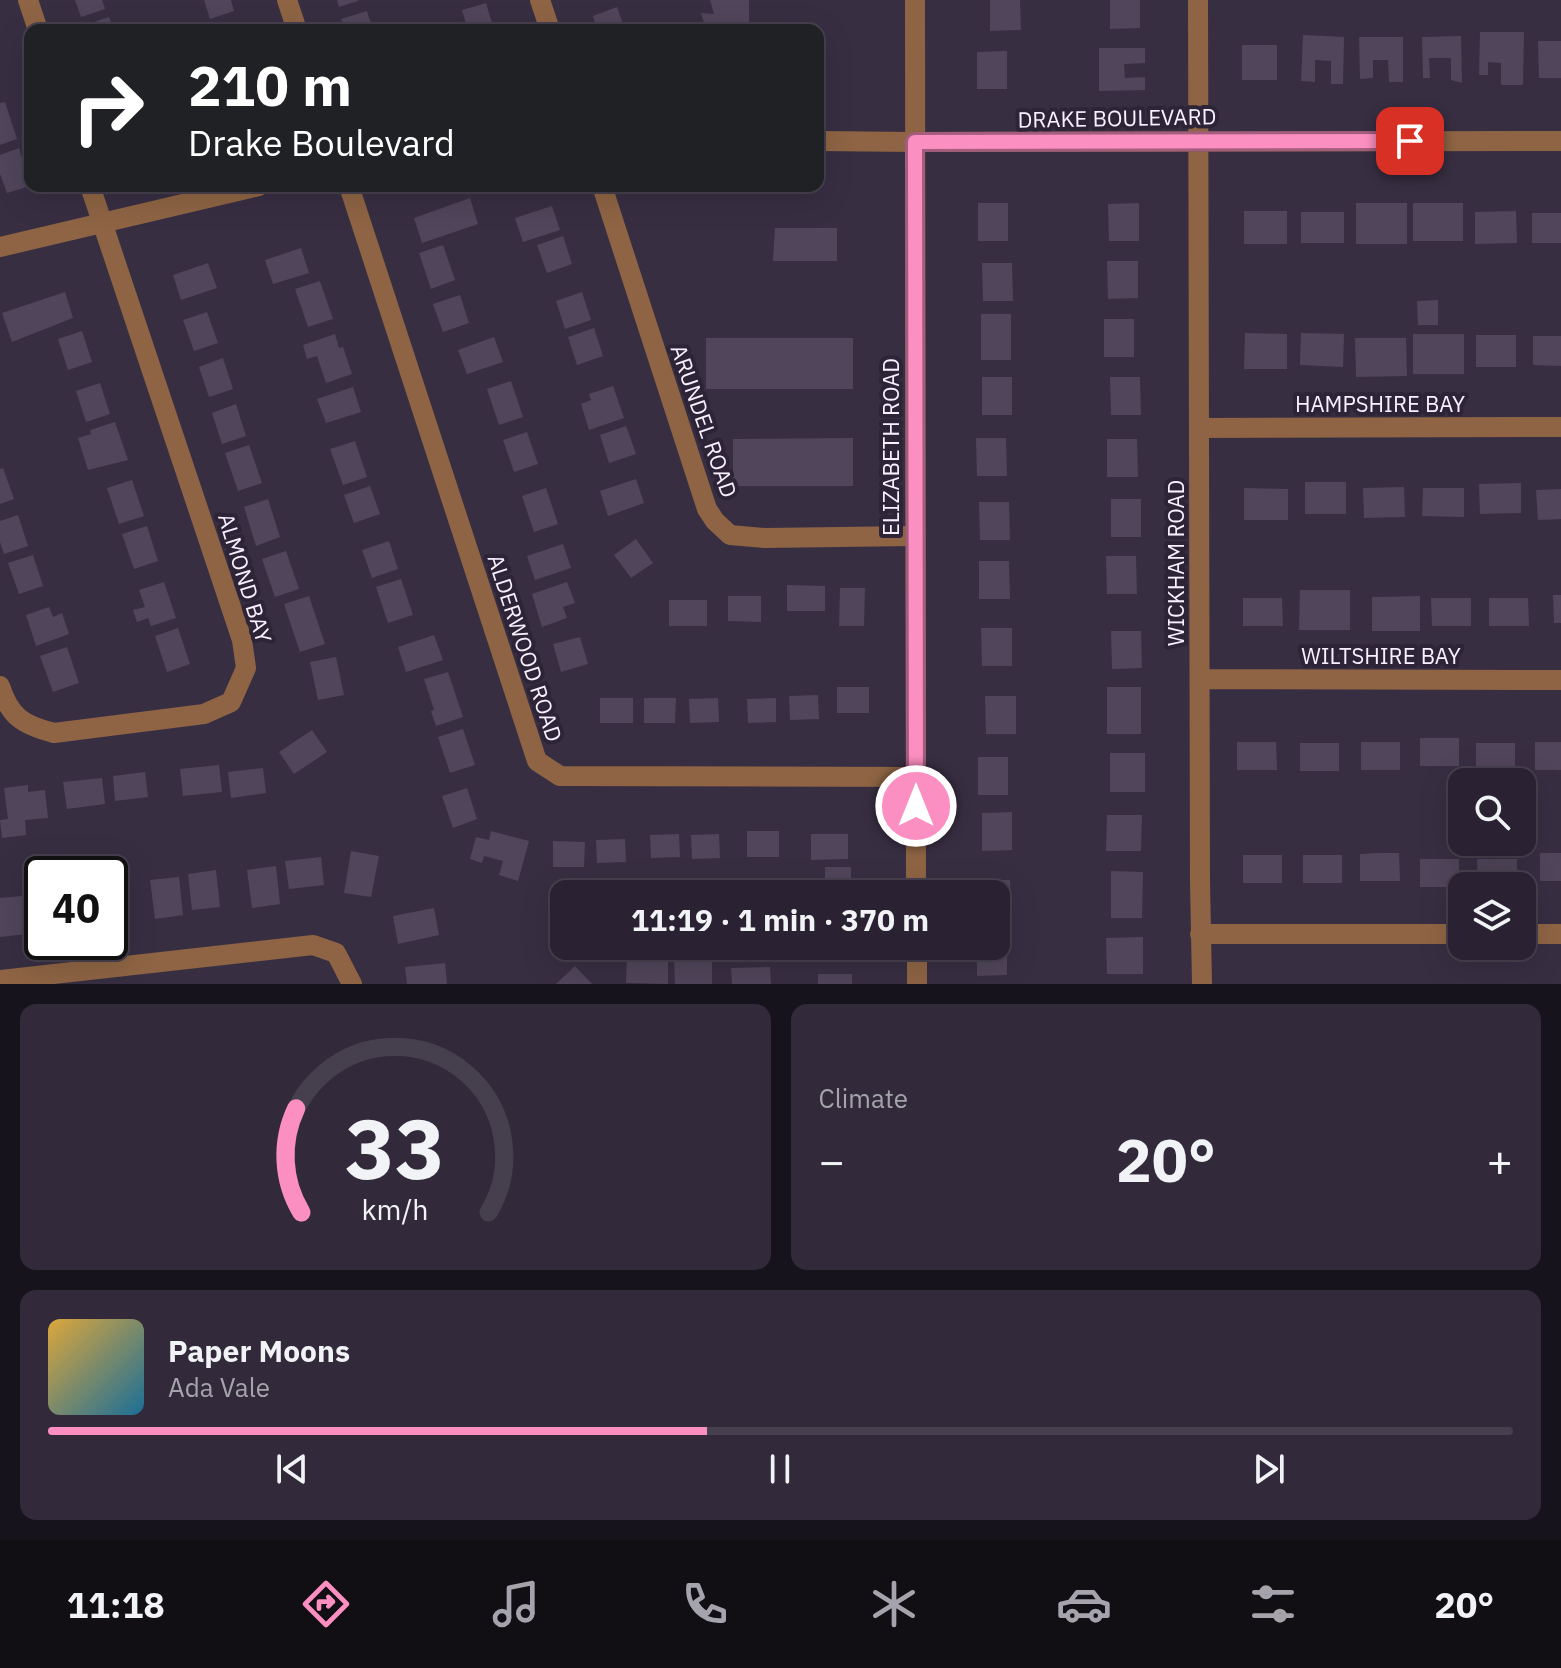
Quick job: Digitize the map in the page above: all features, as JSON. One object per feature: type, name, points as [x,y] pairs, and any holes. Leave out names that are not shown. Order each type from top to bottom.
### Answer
[{"type":"street","points":[[28,0],[36,24]]},
{"type":"street","points":[[287,0],[295,24]]},
{"type":"street","points":[[540,0],[548,24]]},
{"type":"street","name":"ELIZABETH ROAD","points":[[915,0],[916,880]]},
{"type":"street","name":"WICKHAM ROAD","points":[[1198,0],[1202,984]]},
{"type":"street","name":"DRAKE BOULEVARD","points":[[824,141],[1058,144],[1561,141]]},
{"type":"street","name":"ALMOND BAY","points":[[0,686],[11,712],[32,727],[54,733],[204,714],[231,702],[246,668],[242,640],[92,192]]},
{"type":"street","points":[[0,247],[234,192]]},
{"type":"street","name":"ALDERWOOD ROAD","points":[[351,192],[537,761],[560,776],[916,777]]},
{"type":"street","name":"ARUNDEL ROAD","points":[[604,192],[707,509],[715,521],[730,535],[765,538],[914,536]]},
{"type":"street","name":"HAMPSHIRE BAY","points":[[1199,428],[1561,427]]},
{"type":"street","name":"WILTSHIRE BAY","points":[[1200,679],[1561,680]]},
{"type":"street","points":[[1200,934],[1448,934]]},
{"type":"street","points":[[1536,934],[1561,934]]},
{"type":"street","points":[[0,980],[313,945],[336,953],[352,984]]},
{"type":"street","points":[[917,960],[917,984]]},
{"type":"building","points":[[75,0],[102,0],[105,9],[81,17]]},
{"type":"building","points":[[204,0],[231,0],[234,11],[210,19]]},
{"type":"building","points":[[337,0],[358,0],[358,1],[339,7]]},
{"type":"building","points":[[710,0],[749,0],[749,24],[704,24],[701,13],[714,14]]},
{"type":"building","points":[[990,0],[1020,0],[1021,30],[990,31]]},
{"type":"building","points":[[1110,0],[1140,0],[1140,28],[1110,29]]},
{"type":"building","points":[[486,3],[492,24],[466,24],[462,10]]},
{"type":"building","points":[[617,7],[623,24],[595,24],[593,16]]},
{"type":"building","points":[[367,11],[371,24],[343,24],[341,19]]},
{"type":"building","points":[[109,17],[112,24],[88,24]]},
{"type":"building","points":[[1480,32],[1524,32],[1523,85],[1501,85],[1501,63],[1488,62],[1488,75],[1479,75]]},
{"type":"building","points":[[1303,35],[1344,37],[1343,84],[1331,84],[1331,61],[1315,60],[1315,82],[1301,81]]},
{"type":"building","points":[[1461,36],[1462,83],[1451,80],[1451,58],[1429,58],[1430,78],[1423,78],[1422,37]]},
{"type":"building","points":[[1359,37],[1403,37],[1403,82],[1389,82],[1388,60],[1373,60],[1373,78],[1360,79]]},
{"type":"building","points":[[1538,41],[1561,41],[1561,78],[1539,78]]},
{"type":"building","points":[[1242,45],[1277,45],[1277,80],[1242,80]]},
{"type":"building","points":[[1099,48],[1145,48],[1145,63],[1124,64],[1125,78],[1145,77],[1145,90],[1099,91]]},
{"type":"building","points":[[1007,51],[1007,89],[977,89],[977,52]]},
{"type":"building","points":[[5,102],[17,139],[0,145],[0,103]]},
{"type":"building","points":[[19,148],[24,165],[24,188],[7,193],[0,174],[0,155]]},
{"type":"building","points":[[470,198],[478,224],[422,243],[414,218]]},
{"type":"building","points":[[978,203],[1008,203],[1008,241],[978,241]]},
{"type":"building","points":[[1139,203],[1139,241],[1109,241],[1108,204]]},
{"type":"building","points":[[1356,203],[1407,203],[1407,244],[1356,244]]},
{"type":"building","points":[[1413,203],[1463,203],[1463,241],[1413,241]]},
{"type":"building","points":[[552,206],[560,230],[523,242],[515,218]]},
{"type":"building","points":[[1244,211],[1287,211],[1287,244],[1244,244]]},
{"type":"building","points":[[1516,211],[1517,243],[1475,244],[1475,212]]},
{"type":"building","points":[[1301,212],[1344,212],[1344,243],[1301,243]]},
{"type":"building","points":[[1532,213],[1561,213],[1561,243],[1532,243]]},
{"type":"building","points":[[775,228],[837,228],[837,261],[773,261]]},
{"type":"building","points":[[563,236],[572,264],[547,273],[537,245]]},
{"type":"building","points":[[443,245],[455,280],[431,289],[419,253]]},
{"type":"building","points":[[301,248],[309,273],[273,284],[265,260]]},
{"type":"building","points":[[1107,261],[1138,261],[1138,298],[1108,299]]},
{"type":"building","points":[[208,263],[217,288],[181,300],[173,275]]},
{"type":"building","points":[[982,263],[1012,263],[1013,301],[983,301]]},
{"type":"building","points":[[320,281],[333,319],[308,327],[295,289]]},
{"type":"building","points":[[65,292],[73,318],[12,342],[2,313]]},
{"type":"building","points":[[582,292],[591,320],[565,329],[556,301]]},
{"type":"building","points":[[460,295],[469,323],[443,332],[433,304]]},
{"type":"building","points":[[1438,300],[1438,325],[1418,325],[1417,301]]},
{"type":"building","points":[[207,312],[218,343],[194,351],[183,320]]},
{"type":"building","points":[[981,314],[1011,314],[1011,360],[981,360]]},
{"type":"building","points":[[1104,319],[1134,319],[1134,357],[1104,357]]},
{"type":"building","points":[[594,328],[603,356],[577,365],[568,337]]},
{"type":"building","points":[[82,331],[92,362],[68,370],[58,339]]},
{"type":"building","points":[[1245,333],[1287,334],[1287,369],[1244,369]]},
{"type":"building","points":[[1301,333],[1344,334],[1343,367],[1300,365]]},
{"type":"building","points":[[335,334],[352,374],[326,383],[317,356],[307,359],[303,345]]},
{"type":"building","points":[[1413,334],[1464,334],[1464,374],[1413,374]]},
{"type":"building","points":[[1476,335],[1516,335],[1516,367],[1476,367]]},
{"type":"building","points":[[1533,336],[1561,336],[1561,366],[1533,365]]},
{"type":"building","points":[[494,337],[503,362],[467,374],[458,350]]},
{"type":"building","points":[[706,338],[853,338],[853,389],[706,389]]},
{"type":"building","points":[[1355,338],[1406,338],[1407,376],[1356,377]]},
{"type":"building","points":[[223,358],[233,389],[209,397],[199,367]]},
{"type":"building","points":[[982,377],[1012,377],[1012,415],[982,415]]},
{"type":"building","points":[[1110,377],[1140,377],[1141,415],[1111,415]]},
{"type":"building","points":[[511,381],[523,417],[499,425],[487,389]]},
{"type":"building","points":[[100,383],[110,414],[86,422],[76,391]]},
{"type":"building","points":[[613,386],[624,418],[589,430],[581,404],[591,400],[589,394]]},
{"type":"building","points":[[353,387],[361,412],[326,423],[317,399]]},
{"type":"building","points":[[236,404],[246,436],[222,444],[212,413]]},
{"type":"building","points":[[115,422],[128,460],[88,470],[78,438],[91,434],[90,430]]},
{"type":"building","points":[[626,426],[636,454],[609,463],[600,435]]},
{"type":"building","points":[[527,432],[538,464],[514,472],[503,440]]},
{"type":"building","points":[[853,438],[853,486],[733,486],[733,439]]},
{"type":"building","points":[[976,438],[1006,438],[1007,476],[977,476]]},
{"type":"building","points":[[1107,439],[1137,439],[1138,477],[1107,477]]},
{"type":"building","points":[[355,441],[367,477],[343,485],[330,449]]},
{"type":"building","points":[[249,445],[262,483],[238,491],[225,453]]},
{"type":"building","points":[[3,468],[14,499],[0,504],[0,469]]},
{"type":"building","points":[[636,479],[644,503],[608,516],[600,491]]},
{"type":"building","points":[[132,480],[144,516],[119,524],[107,488]]},
{"type":"building","points":[[1305,482],[1346,482],[1346,514],[1305,514]]},
{"type":"building","points":[[1521,483],[1521,513],[1480,514],[1479,484]]},
{"type":"building","points":[[370,486],[380,514],[354,523],[344,495]]},
{"type":"building","points":[[1404,487],[1405,517],[1364,518],[1363,488]]},
{"type":"building","points":[[546,488],[558,524],[534,532],[522,496]]},
{"type":"building","points":[[1244,488],[1288,489],[1288,520],[1244,520]]},
{"type":"building","points":[[1423,488],[1464,488],[1464,517],[1422,516]]},
{"type":"building","points":[[1561,489],[1561,519],[1538,520],[1536,490]]},
{"type":"building","points":[[268,499],[280,537],[256,546],[244,507]]},
{"type":"building","points":[[1111,499],[1141,499],[1141,537],[1111,537]]},
{"type":"building","points":[[979,502],[1009,502],[1010,540],[980,540]]},
{"type":"building","points":[[18,515],[28,546],[4,554],[0,542],[0,521]]},
{"type":"building","points":[[147,526],[158,561],[134,569],[122,534]]},
{"type":"building","points":[[636,539],[653,563],[631,578],[614,555]]},
{"type":"building","points":[[389,541],[398,569],[372,578],[362,550]]},
{"type":"building","points":[[563,544],[571,568],[535,580],[527,556]]},
{"type":"building","points":[[286,551],[299,589],[275,597],[262,559]]},
{"type":"building","points":[[33,555],[43,586],[19,594],[8,563]]},
{"type":"building","points":[[1106,556],[1136,556],[1137,594],[1107,594]]},
{"type":"building","points":[[979,561],[1009,561],[1010,599],[979,599]]},
{"type":"building","points":[[401,579],[413,615],[388,623],[376,587]]},
{"type":"building","points":[[164,582],[176,618],[151,626],[148,618],[137,622],[133,610],[145,607],[139,590]]},
{"type":"building","points":[[567,582],[575,603],[563,607],[567,618],[542,627],[532,594]]},
{"type":"building","points":[[787,585],[825,586],[825,611],[787,611]]},
{"type":"building","points":[[840,588],[865,588],[864,626],[839,626]]},
{"type":"building","points":[[1300,590],[1350,590],[1350,630],[1299,630]]},
{"type":"building","points":[[1553,595],[1561,595],[1561,623],[1554,623]]},
{"type":"building","points":[[309,596],[325,644],[300,652],[284,604]]},
{"type":"building","points":[[728,596],[761,596],[761,622],[728,621]]},
{"type":"building","points":[[1420,596],[1420,631],[1372,631],[1372,597]]},
{"type":"building","points":[[1243,598],[1282,598],[1283,626],[1243,626]]},
{"type":"building","points":[[1431,598],[1471,598],[1471,626],[1432,626]]},
{"type":"building","points":[[1489,598],[1528,598],[1529,626],[1489,626]]},
{"type":"building","points":[[669,600],[707,600],[707,626],[669,626]]},
{"type":"building","points":[[49,607],[53,617],[62,613],[69,634],[36,646],[26,615]]},
{"type":"building","points":[[178,628],[190,664],[167,672],[155,636]]},
{"type":"building","points":[[981,628],[1012,628],[1012,666],[982,666]]},
{"type":"building","points":[[1111,631],[1141,631],[1142,668],[1112,669]]},
{"type":"building","points":[[434,635],[443,660],[406,672],[398,647]]},
{"type":"building","points":[[580,637],[588,664],[561,672],[553,644]]},
{"type":"building","points":[[67,647],[79,683],[53,692],[40,656]]},
{"type":"building","points":[[336,657],[344,695],[318,700],[310,662]]},
{"type":"building","points":[[448,672],[463,717],[436,726],[424,679]]},
{"type":"building","points":[[837,687],[869,687],[869,713],[837,713]]},
{"type":"building","points":[[1107,687],[1141,687],[1141,734],[1107,734]]},
{"type":"building","points":[[818,695],[819,719],[790,720],[789,696]]},
{"type":"building","points":[[985,696],[1016,696],[1016,734],[986,734]]},
{"type":"building","points":[[600,698],[633,698],[633,723],[600,723]]},
{"type":"building","points":[[644,698],[676,698],[675,723],[644,723]]},
{"type":"building","points":[[718,698],[719,722],[690,723],[689,699]]},
{"type":"building","points":[[776,698],[776,722],[748,723],[747,699]]},
{"type":"building","points":[[463,729],[475,765],[450,773],[438,737]]},
{"type":"building","points":[[312,730],[327,752],[294,774],[279,752]]},
{"type":"building","points":[[1420,738],[1459,738],[1459,766],[1420,766]]},
{"type":"building","points":[[1237,742],[1276,742],[1277,770],[1237,770]]},
{"type":"building","points":[[1361,742],[1400,742],[1400,770],[1361,770]]},
{"type":"building","points":[[1535,742],[1561,742],[1561,770],[1535,768]]},
{"type":"building","points":[[1300,743],[1339,743],[1339,771],[1300,771]]},
{"type":"building","points":[[1476,743],[1515,743],[1515,768],[1476,768]]},
{"type":"building","points":[[1110,753],[1145,753],[1145,792],[1110,792]]},
{"type":"building","points":[[978,757],[1008,757],[1008,795],[978,795]]},
{"type":"building","points":[[219,765],[222,792],[183,796],[180,769]]},
{"type":"building","points":[[263,768],[266,793],[231,798],[228,772]]},
{"type":"building","points":[[145,772],[148,797],[115,801],[113,776]]},
{"type":"building","points":[[102,778],[105,804],[67,809],[63,782]]},
{"type":"building","points":[[28,785],[28,792],[45,790],[48,818],[25,820],[26,835],[2,838],[0,820],[8,819],[4,788]]},
{"type":"building","points":[[467,788],[477,819],[453,828],[442,796]]},
{"type":"building","points":[[1012,812],[1012,850],[982,851],[982,813]]},
{"type":"building","points":[[1107,815],[1142,815],[1141,851],[1106,851]]},
{"type":"building","points":[[491,831],[529,841],[518,881],[499,875],[503,861],[484,856],[482,863],[470,859],[476,837],[489,840]]},
{"type":"building","points":[[747,831],[779,831],[779,857],[747,857]]},
{"type":"building","points":[[679,834],[680,857],[651,858],[650,835]]},
{"type":"building","points":[[719,834],[720,858],[692,859],[691,835]]},
{"type":"building","points":[[811,834],[848,834],[848,859],[811,860]]},
{"type":"building","points":[[625,839],[626,862],[597,863],[596,840]]},
{"type":"building","points":[[553,841],[585,842],[584,867],[553,867]]},
{"type":"building","points":[[351,851],[379,856],[371,897],[344,893]]},
{"type":"building","points":[[1399,853],[1400,881],[1360,881],[1360,854]]},
{"type":"building","points":[[1540,853],[1561,853],[1561,881],[1540,881]]},
{"type":"building","points":[[1243,855],[1282,855],[1282,883],[1243,883]]},
{"type":"building","points":[[1303,855],[1342,855],[1342,883],[1303,883]]},
{"type":"building","points":[[321,857],[324,885],[289,889],[285,861]]},
{"type":"building","points":[[1420,859],[1459,859],[1459,872],[1448,872],[1448,887],[1420,887]]},
{"type":"building","points":[[1477,859],[1517,859],[1517,872],[1477,872]]},
{"type":"building","points":[[276,866],[280,904],[252,908],[247,870]]},
{"type":"building","points":[[825,867],[851,867],[851,880],[825,880]]},
{"type":"building","points":[[216,870],[220,907],[192,910],[188,874]]},
{"type":"building","points":[[1111,871],[1143,872],[1142,918],[1111,918]]},
{"type":"building","points":[[179,877],[183,915],[155,919],[150,880]]},
{"type":"building","points":[[22,896],[24,934],[0,937],[0,898]]},
{"type":"building","points":[[434,908],[439,935],[398,944],[393,916]]},
{"type":"building","points":[[1143,937],[1143,974],[1107,974],[1106,938]]},
{"type":"building","points":[[627,960],[668,960],[668,984],[626,983]]},
{"type":"building","points":[[674,960],[712,960],[712,984],[675,984]]},
{"type":"building","points":[[977,960],[1007,960],[1007,975],[977,976]]},
{"type":"building","points":[[445,963],[447,984],[407,984],[405,967]]},
{"type":"building","points":[[575,966],[592,984],[556,984]]},
{"type":"building","points":[[770,967],[771,984],[732,984],[731,968]]},
{"type":"building","points":[[818,974],[852,974],[852,984],[818,984]]},
{"type":"route","points":[[916,806],[915,142],[1410,141]]}]
